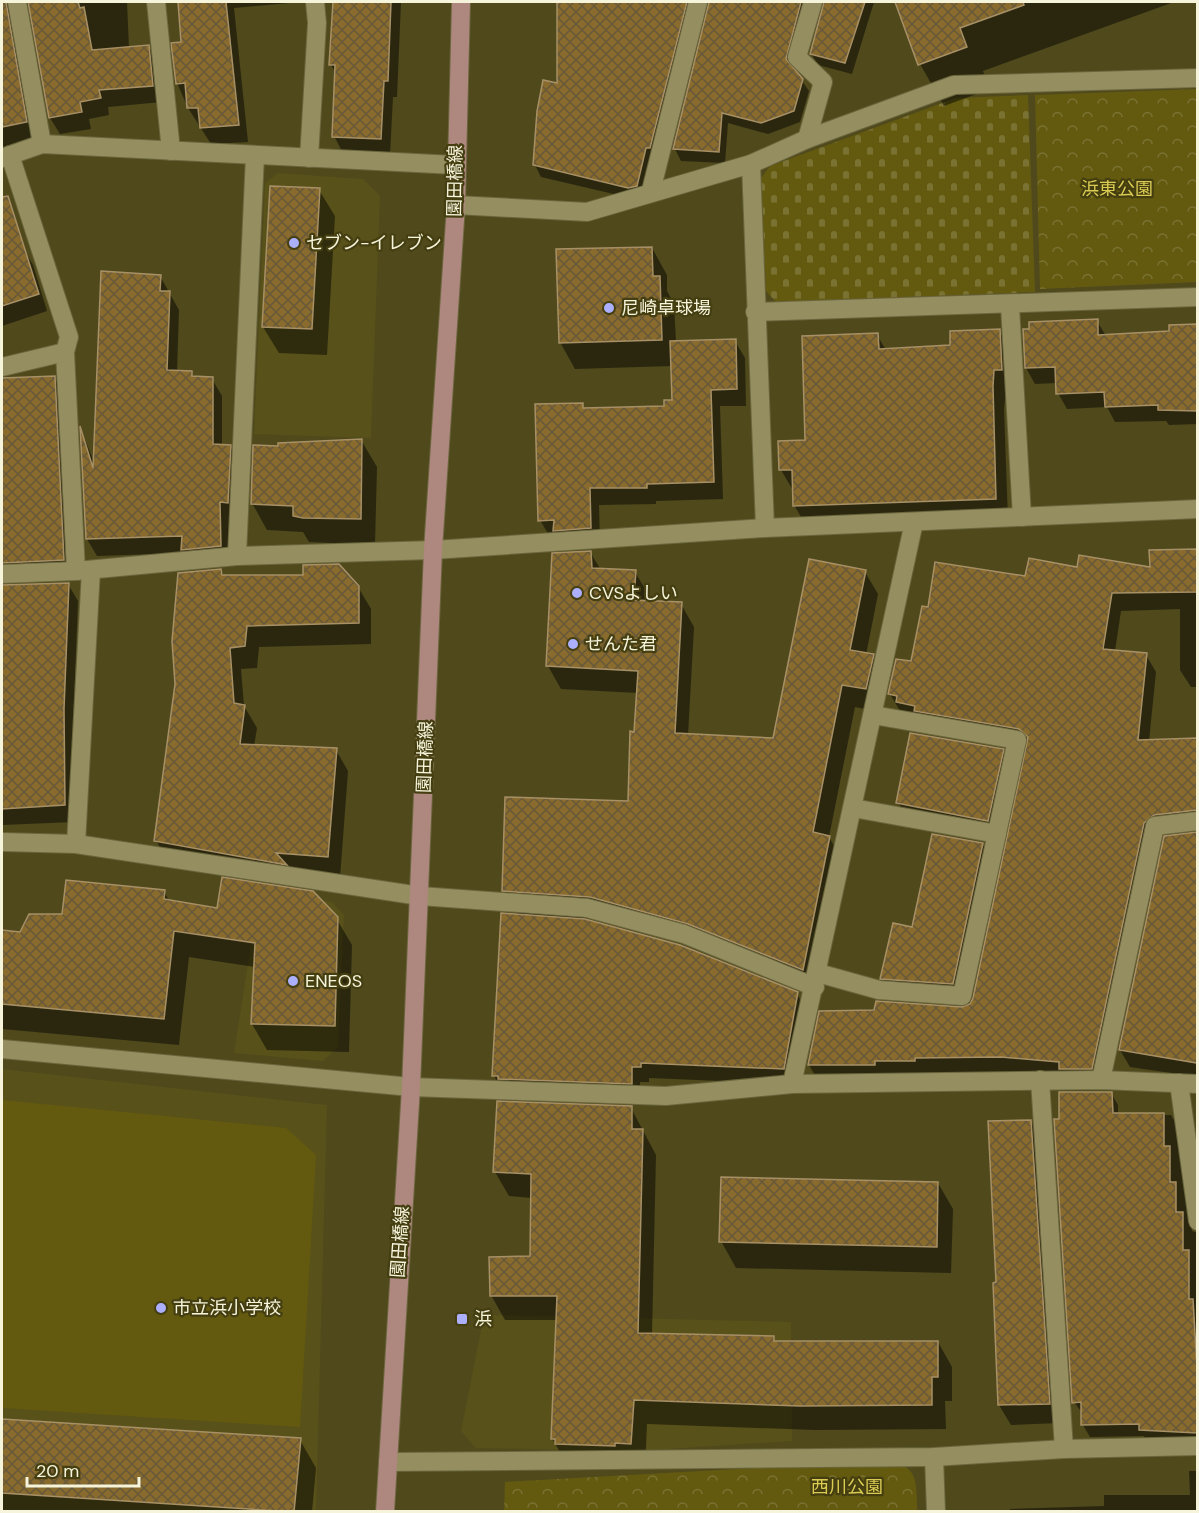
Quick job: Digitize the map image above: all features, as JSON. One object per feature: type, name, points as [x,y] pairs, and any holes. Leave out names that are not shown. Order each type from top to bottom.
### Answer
[{"type":"street","points":[[17,2],[42,144]]},
{"type":"street","points":[[156,2],[171,151]]},
{"type":"street","points":[[309,158],[317,23],[315,2]]},
{"type":"street","name":"園田橋線","points":[[385,1512],[411,1087],[433,550],[456,205],[455,165],[461,2]]},
{"type":"street","points":[[651,191],[698,2]]},
{"type":"street","points":[[807,139],[823,82],[797,57],[813,2]]},
{"type":"street","points":[[456,205],[587,212],[651,191],[751,164],[807,139],[954,86],[1197,78]]},
{"type":"street","points":[[76,844],[83,570],[65,352],[69,337],[6,156],[42,144],[455,165]]},
{"type":"street","points":[[237,556],[255,155]]},
{"type":"street","points":[[751,164],[765,528]]},
{"type":"street","points":[[755,312],[1010,306],[1197,297]]},
{"type":"street","points":[[1010,306],[1022,517]]},
{"type":"street","points":[[2,367],[65,352]]},
{"type":"street","points":[[2,574],[83,570],[237,556],[433,550],[765,528],[1197,509]]},
{"type":"street","points":[[792,1084],[817,980],[914,522]]},
{"type":"street","points":[[2,842],[76,844],[420,896],[587,908],[684,934],[817,980],[879,990],[962,996],[1017,740],[873,715]]},
{"type":"street","points":[[854,808],[997,834]]},
{"type":"street","points":[[1101,1080],[1155,826],[1197,821]]},
{"type":"street","points":[[2,1049],[411,1087],[666,1096],[792,1084],[1040,1080],[1197,1084]]},
{"type":"street","points":[[1040,1080],[1064,1449]]},
{"type":"street","points":[[1179,1083],[1197,1212]]},
{"type":"street","points":[[388,1462],[934,1457],[1064,1449],[1197,1446]]},
{"type":"street","points":[[934,1457],[936,1512]]},
{"type":"shaded area","points":[[278,173],[363,179],[380,196],[371,438],[254,434],[265,183]]},
{"type":"shaded area","name":"ENEOS","points":[[259,893],[332,902],[344,915],[338,1047],[323,1061],[234,1053]]},
{"type":"shaded area","name":"市立浜小学校","points":[[2,1069],[327,1105],[316,1511],[2,1512]]},
{"type":"shaded area","points":[[494,1315],[791,1322],[792,1441],[637,1451],[476,1448],[461,1431],[482,1325]]},
{"type":"green space","name":"浜東公園","points":[[1197,89],[1197,282],[1040,289],[1035,95]]},
{"type":"green space","points":[[1028,95],[1035,292],[776,302],[766,291],[761,178],[770,166],[956,98]]},
{"type":"green space","name":"市立浜小学校","points":[[2,1100],[286,1128],[316,1155],[300,1427],[2,1408]]},
{"type":"green space","name":"西川公園","points":[[863,1462],[891,1463],[908,1468],[915,1483],[917,1511],[504,1512],[505,1482]]},
{"type":"building","points":[[2,2],[6,2],[27,122],[2,127]]},
{"type":"building","points":[[28,2],[78,2],[80,8],[84,7],[92,50],[149,45],[153,86],[99,90],[101,98],[80,102],[82,112],[49,118]]},
{"type":"building","points":[[178,2],[226,2],[239,125],[200,128],[198,108],[187,108],[185,83],[176,84],[171,43],[181,42]]},
{"type":"building","points":[[333,2],[391,2],[388,81],[384,81],[381,139],[332,137],[335,65],[329,65]]},
{"type":"building","points":[[557,2],[687,2],[650,148],[646,148],[637,186],[628,188],[533,165],[537,111],[543,80],[557,83]]},
{"type":"building","points":[[709,2],[801,2],[786,59],[803,79],[794,111],[761,123],[722,113],[719,152],[673,149]]},
{"type":"building","points":[[824,2],[865,2],[845,63],[810,54]]},
{"type":"building","points":[[895,2],[1023,2],[1024,5],[960,28],[967,47],[918,65]]},
{"type":"building","points":[[270,186],[320,188],[312,329],[262,327]]},
{"type":"building","points":[[8,196],[39,294],[2,306],[2,197]]},
{"type":"building","name":"尼崎卓球場","points":[[652,247],[653,276],[660,276],[662,340],[559,343],[556,249]]},
{"type":"building","points":[[101,271],[161,275],[160,291],[170,291],[167,370],[192,371],[192,376],[213,377],[213,444],[231,445],[228,503],[220,502],[221,546],[181,550],[182,536],[86,539],[80,426],[93,468]]},
{"type":"building","points":[[1098,319],[1098,335],[1169,331],[1169,325],[1197,324],[1197,411],[1158,410],[1158,405],[1105,407],[1104,392],[1056,394],[1055,367],[1025,368],[1023,329],[1029,329],[1029,322]]},
{"type":"building","points":[[1000,329],[1002,370],[994,370],[993,386],[996,499],[793,506],[792,470],[779,470],[778,441],[805,440],[802,336],[878,333],[879,349],[950,345],[950,331]]},
{"type":"building","points":[[736,339],[737,389],[711,390],[714,482],[647,484],[647,488],[590,488],[591,528],[553,531],[554,520],[538,521],[535,404],[583,403],[583,408],[664,406],[664,400],[672,400],[670,341]]},
{"type":"building","points":[[55,376],[64,560],[2,563],[2,378]]},
{"type":"building","points":[[362,439],[361,519],[303,518],[293,516],[293,506],[251,504],[253,445],[278,446],[278,443]]},
{"type":"building","points":[[1197,549],[1197,592],[1112,593],[1103,649],[1147,653],[1138,740],[1197,738],[1197,810],[1154,815],[1144,823],[1092,1069],[1059,1069],[1059,1062],[1001,1057],[915,1058],[915,1061],[875,1061],[875,1065],[808,1065],[819,1011],[874,1010],[876,1001],[962,1007],[970,1004],[973,998],[1028,737],[1019,729],[914,711],[915,706],[896,702],[897,696],[888,694],[896,659],[911,661],[922,606],[928,607],[935,562],[1025,576],[1029,558],[1077,567],[1079,555],[1150,567],[1149,550]]},
{"type":"building","points":[[591,551],[592,568],[636,570],[634,600],[682,602],[675,733],[773,738],[809,559],[866,570],[850,650],[874,654],[866,689],[842,685],[813,832],[830,836],[803,970],[688,924],[590,897],[502,891],[505,797],[628,801],[630,731],[634,732],[638,671],[546,666],[552,553]]},
{"type":"building","points":[[339,564],[359,586],[359,623],[247,626],[245,646],[230,648],[234,703],[245,705],[240,744],[337,748],[328,857],[276,853],[287,865],[154,841],[175,684],[172,641],[178,573],[221,569],[222,575],[303,575],[303,565]]},
{"type":"building","points":[[69,583],[64,709],[65,805],[2,809],[2,585]]},
{"type":"building","points":[[910,733],[1004,749],[988,821],[896,803]]},
{"type":"building","points":[[1197,832],[1197,1063],[1119,1050],[1164,836]]},
{"type":"building","points":[[932,834],[983,843],[953,984],[880,979],[893,923],[912,927]]},
{"type":"building","points":[[222,877],[313,891],[338,917],[335,1026],[251,1024],[255,943],[174,931],[164,1019],[2,1004],[2,930],[20,932],[29,914],[62,914],[66,880],[165,890],[164,899],[217,908]]},
{"type":"building","points":[[501,913],[585,919],[680,945],[798,992],[784,1069],[641,1063],[641,1067],[632,1067],[632,1084],[498,1079],[498,1076],[492,1076]]},
{"type":"building","points":[[1059,1092],[1112,1092],[1113,1113],[1164,1113],[1164,1146],[1170,1146],[1170,1182],[1176,1182],[1176,1212],[1183,1212],[1183,1250],[1189,1250],[1189,1299],[1193,1299],[1197,1368],[1197,1433],[1139,1430],[1139,1424],[1081,1425],[1081,1402],[1072,1403],[1054,1119],[1059,1119]]},
{"type":"building","points":[[497,1101],[632,1106],[632,1129],[643,1129],[638,1333],[774,1336],[774,1341],[938,1341],[938,1377],[932,1377],[932,1405],[800,1406],[634,1400],[631,1444],[615,1443],[615,1446],[555,1444],[555,1439],[551,1439],[557,1296],[490,1296],[489,1257],[530,1256],[531,1174],[493,1172]]},
{"type":"building","points":[[1031,1120],[1050,1404],[998,1405],[993,1283],[996,1282],[988,1121]]},
{"type":"building","points":[[721,1177],[938,1182],[937,1247],[719,1242]]},
{"type":"building","points":[[2,1419],[301,1438],[294,1512],[2,1493]]},
{"type":"place","name":"セブン-イレブン","points":[[294,243]]},
{"type":"place","name":"尼崎卓球場","points":[[609,308]]},
{"type":"place","name":"CVSよしい","points":[[577,593]]},
{"type":"place","name":"せんた君","points":[[573,644]]},
{"type":"place","name":"ENEOS","points":[[293,981]]},
{"type":"place","name":"市立浜小学校","points":[[161,1308]]},
{"type":"place","name":"浜","points":[[462,1319]]}]
